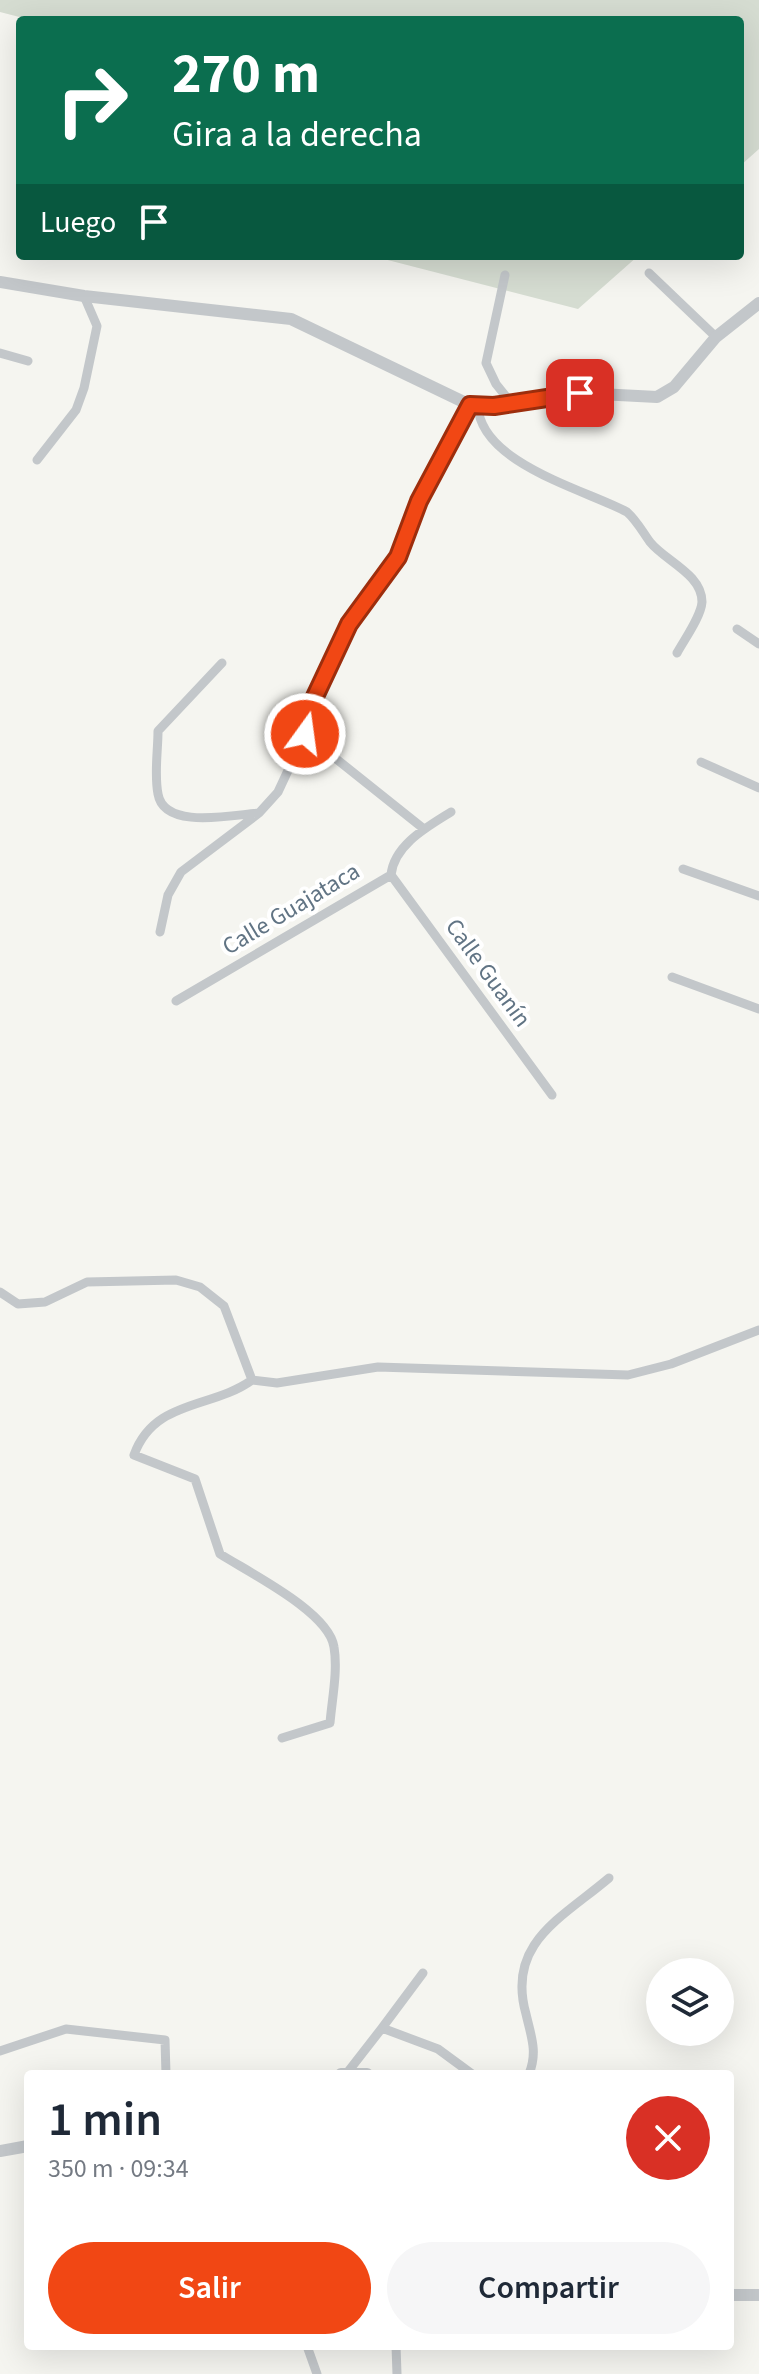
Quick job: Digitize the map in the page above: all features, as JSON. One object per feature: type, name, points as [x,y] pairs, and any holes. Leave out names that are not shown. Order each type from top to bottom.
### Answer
[{"type":"street","points":[[649,273],[716,337]]},
{"type":"street","points":[[505,275],[486,363],[496,384],[512,404]]},
{"type":"street","points":[[0,282],[84,296],[291,319],[474,405],[512,404],[580,393],[657,397],[674,387],[716,337],[759,304]]},
{"type":"street","points":[[37,460],[76,410],[84,388],[97,326],[84,296]]},
{"type":"street","points":[[0,353],[28,361]]},
{"type":"street","points":[[474,405],[484,430],[528,467],[627,512],[639,523],[650,543],[685,571],[698,592],[701,606],[677,653]]},
{"type":"street","points":[[160,932],[168,895],[181,872],[259,813],[278,792],[305,734],[311,705],[349,624],[398,557],[419,501],[474,405]]},
{"type":"street","points":[[737,629],[759,644]]},
{"type":"street","points":[[222,663],[158,731],[158,796],[165,810],[183,818],[259,813]]},
{"type":"street","points":[[305,734],[424,829]]},
{"type":"street","points":[[701,762],[759,788]]},
{"type":"street","name":"Calle Guajataca","points":[[176,1001],[391,875],[392,860],[424,829],[451,812]]},
{"type":"street","points":[[683,869],[759,896]]},
{"type":"street","name":"Calle Guanín","points":[[391,875],[552,1095]]},
{"type":"street","points":[[672,977],[759,1009]]},
{"type":"street","points":[[0,1292],[18,1304],[45,1302],[87,1282],[176,1280],[200,1287],[224,1306],[252,1380]]},
{"type":"street","points":[[282,1738],[330,1723],[335,1649],[329,1630],[220,1554],[195,1479],[134,1455],[141,1438],[181,1406],[235,1393],[252,1380],[277,1383],[378,1367],[628,1375],[671,1364],[759,1330]]},
{"type":"street","points":[[530,2070],[535,2047],[521,1990],[530,1946],[609,1878]]},
{"type":"street","points":[[347,2070],[423,1973]]},
{"type":"street","points":[[382,2028],[438,2049],[467,2070]]},
{"type":"street","points":[[0,2051],[66,2029],[165,2040],[166,2070]]},
{"type":"street","points":[[0,2158],[6,2150]]},
{"type":"street","points":[[734,2295],[756,2292]]},
{"type":"street","points":[[308,2350],[317,2374]]},
{"type":"street","points":[[396,2350],[397,2374]]},
{"type":"shaded area","points":[[0,0],[759,0],[759,149],[744,162],[744,16],[16,16],[0,12]]},
{"type":"shaded area","points":[[388,260],[633,260],[578,309]]},
{"type":"route","points":[[305,734],[311,705],[349,624],[398,557],[419,501],[470,405],[494,406],[580,393]]}]
